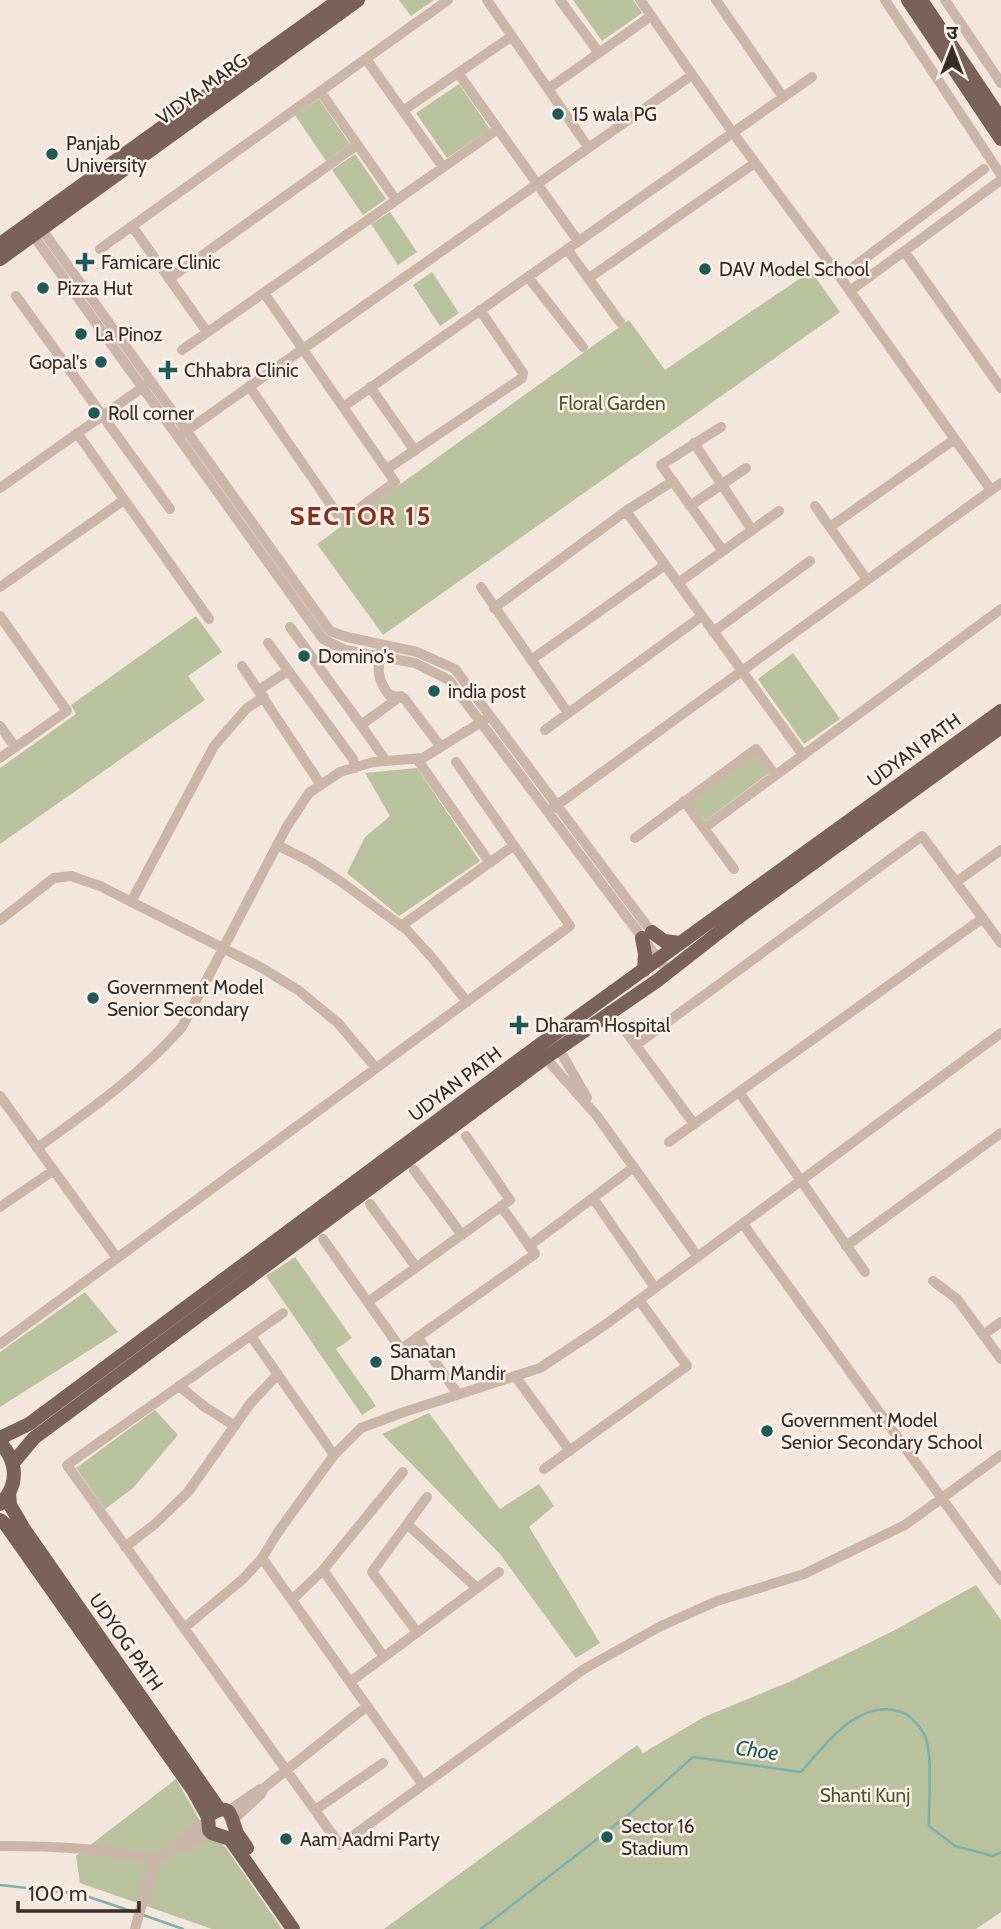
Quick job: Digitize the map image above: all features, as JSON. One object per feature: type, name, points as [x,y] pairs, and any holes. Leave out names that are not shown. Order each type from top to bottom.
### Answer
[{"type":"main road","name":"VIDYA MARG","points":[[0,259],[34,227],[339,0]]},
{"type":"main road","name":"VIDYA MARG","points":[[0,244],[34,227],[358,0]]},
{"type":"main road","points":[[908,0],[1001,139]]},
{"type":"main road","points":[[921,0],[1001,118]]},
{"type":"main road","name":"UDYAN PATH","points":[[13,1463],[34,1437],[542,1052],[644,970],[1001,710]]},
{"type":"main road","name":"UDYAN PATH","points":[[555,1042],[672,969],[736,919],[1001,727]]},
{"type":"main road","points":[[644,970],[647,935],[680,943]]},
{"type":"main road","name":"UDYAN PATH","points":[[0,1437],[29,1424],[542,1052]]},
{"type":"main road","points":[[0,1443],[13,1463],[13,1481],[5,1498]]},
{"type":"main road","name":"UDYOG PATH","points":[[5,1498],[230,1839],[293,1929]]},
{"type":"main road","name":"UDYOG PATH","points":[[0,1520],[186,1779],[252,1856],[304,1929]]},
{"type":"street","points":[[100,249],[448,0]]},
{"type":"street","points":[[487,0],[589,148]]},
{"type":"street","points":[[560,0],[599,53]]},
{"type":"street","points":[[640,0],[991,491]]},
{"type":"street","points":[[716,0],[783,97]]},
{"type":"street","points":[[850,291],[1001,178],[886,0]]},
{"type":"street","points":[[945,0],[1001,83]]},
{"type":"street","points":[[548,89],[651,16]]},
{"type":"street","points":[[404,110],[512,36]]},
{"type":"street","points":[[366,59],[443,167]]},
{"type":"street","points":[[458,73],[578,241]]},
{"type":"street","points":[[182,434],[692,75]]},
{"type":"street","points":[[343,407],[812,78]]},
{"type":"street","points":[[320,92],[396,200]]},
{"type":"street","points":[[182,350],[498,129]]},
{"type":"street","points":[[169,279],[357,145]]},
{"type":"street","points":[[589,278],[755,163]]},
{"type":"street","points":[[840,277],[984,169]]},
{"type":"street","points":[[132,226],[207,332]]},
{"type":"street","points":[[34,227],[182,434],[330,631],[347,638],[417,652],[455,670],[486,720],[672,969]]},
{"type":"street","points":[[567,249],[620,322]]},
{"type":"street","points":[[904,251],[1001,388]]},
{"type":"street","points":[[528,277],[583,347]]},
{"type":"street","points":[[249,386],[342,521],[395,482],[264,293]]},
{"type":"street","points":[[16,296],[170,509]]},
{"type":"street","points":[[387,470],[522,378],[523,373],[480,310]]},
{"type":"street","points":[[0,488],[146,384]]},
{"type":"street","points":[[370,387],[415,451]]},
{"type":"street","points":[[721,428],[661,465],[723,551]]},
{"type":"street","points":[[77,433],[209,619]]},
{"type":"street","points":[[182,434],[323,639],[345,650],[415,663],[449,680],[486,720]]},
{"type":"street","points":[[830,527],[954,439]]},
{"type":"street","points":[[694,443],[752,530]]},
{"type":"street","points":[[690,506],[746,468]]},
{"type":"street","points":[[494,607],[626,511],[673,481]]},
{"type":"street","points":[[552,809],[1001,483]]},
{"type":"street","points":[[0,587],[124,500]]},
{"type":"street","points":[[816,506],[867,580]]},
{"type":"street","points":[[626,511],[803,755]]},
{"type":"street","points":[[678,583],[779,511]]},
{"type":"street","points":[[713,632],[810,561]]},
{"type":"street","points":[[531,660],[665,565]]},
{"type":"street","points":[[481,587],[568,713]]},
{"type":"street","points":[[704,828],[1001,609]]},
{"type":"street","points":[[545,730],[702,616]]},
{"type":"street","points":[[0,617],[67,710],[0,758]]},
{"type":"street","points":[[290,628],[386,761]]},
{"type":"street","points":[[268,643],[353,758],[355,768]]},
{"type":"street","points":[[383,645],[377,669],[379,679],[389,695],[401,696],[441,747]]},
{"type":"street","points":[[242,666],[321,785]]},
{"type":"street","points":[[131,902],[214,746],[261,693],[288,671]]},
{"type":"street","points":[[361,725],[401,696]]},
{"type":"street","points":[[37,1148],[100,1103],[158,1054],[182,1027],[278,845],[309,793],[340,772],[386,761],[423,758],[486,720]]},
{"type":"street","points":[[0,726],[15,747]]},
{"type":"street","points":[[635,838],[756,749],[775,775]]},
{"type":"street","points":[[416,759],[490,863]]},
{"type":"street","points":[[0,1344],[570,926],[456,762]]},
{"type":"street","points":[[684,802],[733,869]]},
{"type":"street","points":[[636,1045],[922,835],[1001,943]]},
{"type":"street","points":[[278,845],[340,881],[401,926],[434,960],[467,1002]]},
{"type":"street","points":[[401,926],[513,846]]},
{"type":"street","points":[[956,882],[1001,850]]},
{"type":"street","points":[[0,920],[54,878],[71,876],[100,886],[262,968],[298,990],[338,1023],[376,1068]]},
{"type":"street","points":[[669,1142],[983,918]]},
{"type":"street","points":[[624,1029],[694,1124]]},
{"type":"street","points":[[184,1628],[243,1579],[262,1558],[334,1455],[361,1428],[540,1368],[639,1300],[1001,1033]]},
{"type":"street","points":[[555,1042],[597,1116]]},
{"type":"street","points":[[542,1052],[597,1116],[698,1257]]},
{"type":"street","points":[[739,1092],[865,1272]]},
{"type":"street","points":[[0,1096],[117,1258]]},
{"type":"street","points":[[846,1246],[1001,1133]]},
{"type":"street","points":[[368,1302],[510,1200],[466,1136]]},
{"type":"street","points":[[529,1246],[634,1167]]},
{"type":"street","points":[[0,1207],[54,1170]]},
{"type":"street","points":[[414,1170],[461,1235]]},
{"type":"street","points":[[593,1198],[655,1288]]},
{"type":"street","points":[[370,1204],[416,1267]]},
{"type":"street","points":[[323,1239],[401,1349],[535,1254],[501,1206]]},
{"type":"street","points":[[743,1224],[1001,1580]]},
{"type":"street","points":[[933,1280],[957,1299],[1001,1359]]},
{"type":"street","points":[[544,1469],[687,1366],[639,1300]]},
{"type":"street","points":[[283,1313],[67,1465],[340,1844],[584,1669],[661,1626],[717,1601],[804,1574],[905,1525],[1001,1455]]},
{"type":"street","points":[[983,1335],[1001,1322]]},
{"type":"street","points":[[251,1336],[334,1455]]},
{"type":"street","points":[[417,1337],[458,1394]]},
{"type":"street","points":[[125,1547],[155,1524],[188,1492],[250,1404],[278,1374]]},
{"type":"street","points":[[515,1376],[570,1451]]},
{"type":"street","points":[[179,1386],[235,1426]]},
{"type":"street","points":[[292,1600],[323,1570],[403,1472]]},
{"type":"street","points":[[417,1632],[372,1572],[427,1497]]},
{"type":"street","points":[[407,1524],[477,1588]]},
{"type":"street","points":[[262,1558],[423,1785]]},
{"type":"street","points":[[323,1570],[384,1657]]},
{"type":"street","points":[[350,1682],[499,1572]]},
{"type":"street","points":[[135,1929],[146,1889],[160,1858],[220,1821],[367,1706]]},
{"type":"street","points":[[315,1810],[383,1763]]},
{"type":"street","points":[[0,1846],[106,1850],[160,1858]]},
{"type":"green space","points":[[399,0],[434,0],[411,16]]},
{"type":"green space","points":[[573,0],[633,0],[642,13],[602,41]]},
{"type":"green space","points":[[459,84],[490,129],[447,158],[416,113]]},
{"type":"green space","points":[[319,99],[350,144],[326,161],[295,115]]},
{"type":"green space","points":[[355,154],[386,199],[363,215],[332,170]]},
{"type":"green space","points":[[390,212],[417,252],[398,265],[371,224]]},
{"type":"green space","name":"Floral Garden","points":[[811,271],[840,312],[383,635],[317,544],[629,320],[665,370]]},
{"type":"green space","points":[[432,272],[459,313],[440,326],[413,285]]},
{"type":"green space","points":[[196,616],[222,652],[188,676],[205,700],[0,844],[0,768],[76,714],[71,705]]},
{"type":"green space","points":[[793,653],[840,719],[804,744],[758,679]]},
{"type":"green space","points":[[755,754],[769,773],[705,821],[690,802]]},
{"type":"green space","points":[[417,768],[480,861],[399,916],[347,873],[365,837],[390,816],[365,773]]},
{"type":"green space","points":[[295,1257],[352,1338],[336,1349],[376,1406],[362,1415],[266,1276]]},
{"type":"green space","points":[[85,1292],[118,1332],[0,1407],[0,1352]]},
{"type":"green space","points":[[155,1410],[178,1435],[133,1488],[105,1509],[76,1468]]},
{"type":"green space","points":[[429,1413],[500,1509],[539,1484],[554,1506],[529,1527],[600,1643],[576,1658],[500,1554],[382,1434]]},
{"type":"green space","name":"Shanti Kunj","points":[[976,1585],[1001,1620],[1001,1912],[976,1929],[384,1929],[637,1745],[643,1753],[704,1717],[789,1682],[895,1630]]},
{"type":"green space","points":[[176,1779],[203,1826],[226,1848],[282,1929],[212,1929],[80,1883],[76,1856]]},
{"type":"waterway","name":"Choe","points":[[481,1929],[627,1816],[693,1757],[801,1772],[844,1726],[871,1711],[886,1709],[904,1713],[924,1734],[930,1766],[929,1826],[955,1846],[993,1856],[1001,1852]]},
{"type":"waterway","name":"Choe","points":[[0,1885],[80,1894],[137,1913]]},
{"type":"waterway","name":"Choe","points":[[143,1915],[183,1929]]},
{"type":"place","name":"15 wala PG","points":[[558,114]]},
{"type":"place","name":"Panjab University","points":[[52,154]]},
{"type":"place","name":"Famicare Clinic","points":[[85,262]]},
{"type":"place","name":"DAV Model School","points":[[705,269]]},
{"type":"place","name":"Pizza Hut","points":[[43,288]]},
{"type":"place","name":"La Pinoz","points":[[81,334]]},
{"type":"place","name":"Gopal's","points":[[101,362]]},
{"type":"place","name":"Chhabra Clinic","points":[[168,370]]},
{"type":"place","name":"Roll corner","points":[[94,413]]},
{"type":"place","name":"Domino's","points":[[304,656]]},
{"type":"place","name":"india post","points":[[434,691]]},
{"type":"place","name":"Government Model Senior Secondary","points":[[93,998]]},
{"type":"place","name":"Dharam Hospital","points":[[519,1025]]},
{"type":"place","name":"Sanatan Dharm Mandir","points":[[376,1362]]},
{"type":"place","name":"Government Model Senior Secondary School","points":[[767,1431]]},
{"type":"place","name":"Sector 16 Stadium","points":[[607,1837]]},
{"type":"place","name":"Aam Aadmi Party","points":[[286,1839]]},
{"type":"district","name":"SECTOR 15","points":[[361,516]]}]
